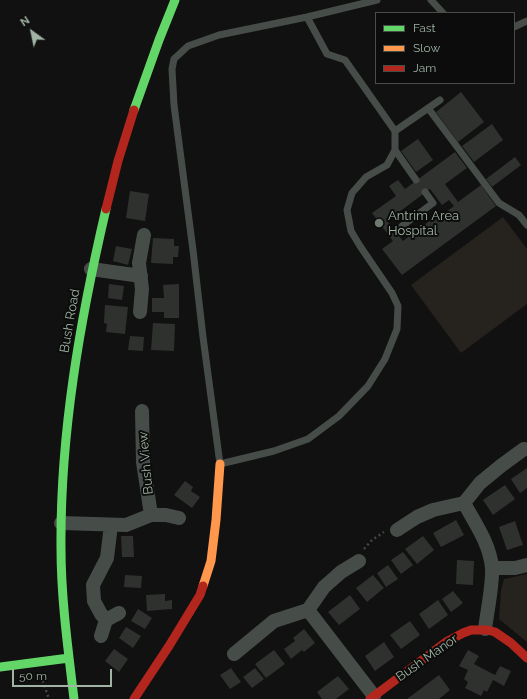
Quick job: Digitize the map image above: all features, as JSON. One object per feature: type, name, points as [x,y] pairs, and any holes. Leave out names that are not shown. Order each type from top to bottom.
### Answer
[{"type":"main road","name":"Bush Road","points":[[74,699],[62,584],[61,523],[68,414],[92,270],[107,202],[142,82],[175,0]]},
{"type":"main road","points":[[134,699],[200,595],[211,561],[220,464]]},
{"type":"main road","points":[[485,629],[494,632],[509,641],[527,658]]},
{"type":"main road","name":"Bush Manor","points":[[372,698],[454,637],[470,630],[485,629]]},
{"type":"main road","points":[[0,667],[69,658]]},
{"type":"street","points":[[140,312],[142,289],[139,263],[144,235]]},
{"type":"street","points":[[92,270],[141,276]]},
{"type":"street","name":"Bush View","points":[[142,411],[143,462],[151,515]]},
{"type":"street","points":[[397,530],[417,517],[433,510],[464,503],[480,483],[524,449]]},
{"type":"street","points":[[464,503],[479,529],[488,549],[492,568],[485,629]]},
{"type":"street","points":[[61,523],[126,525],[151,515],[166,515],[179,518]]},
{"type":"street","points":[[106,620],[94,601],[93,585],[107,558],[111,525]]},
{"type":"street","points":[[234,654],[274,621],[308,610],[324,587],[341,572],[359,561]]},
{"type":"street","points":[[492,568],[515,568],[527,565]]},
{"type":"street","name":"Bush Manor","points":[[308,610],[372,698]]},
{"type":"street","points":[[101,636],[106,620],[119,614]]},
{"type":"lane","points":[[307,17],[327,54],[345,60],[395,131],[395,150],[387,165],[366,177],[352,193],[347,210],[351,231],[392,293],[398,306],[397,329],[386,359],[368,386],[339,416],[308,439],[274,450],[220,464],[174,105],[172,69],[174,59],[188,46],[219,35],[307,17],[377,0]]},
{"type":"lane","points":[[431,0],[442,12]]},
{"type":"lane","points":[[515,27],[527,21]]},
{"type":"lane","points":[[395,131],[440,100]]},
{"type":"lane","points":[[428,108],[500,203],[519,215],[527,225]]},
{"type":"lane","points":[[395,150],[416,180]]},
{"type":"lane","points":[[402,226],[433,203],[425,192]]},
{"type":"path","points":[[359,561],[363,550],[372,540],[384,532],[397,530]]},
{"type":"shaded area","points":[[503,217],[527,249],[527,304],[461,353],[411,285]]},
{"type":"shaded area","points":[[527,574],[527,642],[499,619],[501,590],[504,579]]},
{"type":"building","points":[[461,92],[484,122],[458,142],[436,112]]},
{"type":"building","points":[[492,124],[503,140],[474,162],[462,146]]},
{"type":"building","points":[[418,139],[433,160],[416,172],[401,151]]},
{"type":"building","points":[[455,152],[467,168],[445,184],[458,202],[481,185],[496,206],[402,275],[382,249],[393,241],[372,213],[396,196],[389,186],[398,180],[405,189]],"holes":[[[430,189],[442,205],[449,200],[454,206],[434,221],[432,219],[403,241],[387,221]]]},
{"type":"building","points":[[515,157],[521,165],[492,187],[486,179]]},
{"type":"building","points":[[130,191],[149,194],[145,221],[126,218]]},
{"type":"building","points":[[153,238],[174,239],[174,246],[179,246],[178,257],[173,257],[173,264],[151,263]]},
{"type":"building","points":[[116,246],[132,249],[128,265],[113,261]]},
{"type":"building","points":[[109,284],[124,286],[122,300],[108,298]]},
{"type":"building","points":[[179,284],[179,318],[164,318],[164,312],[152,312],[152,298],[164,298],[163,285]]},
{"type":"building","points":[[105,305],[128,307],[125,334],[106,332],[107,324],[104,323]]},
{"type":"building","points":[[153,323],[175,324],[174,351],[151,350]]},
{"type":"building","points":[[130,336],[144,337],[143,351],[128,350]]},
{"type":"building","points":[[527,468],[527,488],[520,493],[511,479]]},
{"type":"building","points":[[185,481],[193,487],[191,491],[200,497],[192,508],[174,495]]},
{"type":"building","points":[[505,485],[515,499],[493,515],[483,500]]},
{"type":"building","points":[[456,520],[464,535],[441,547],[433,533]]},
{"type":"building","points":[[515,521],[523,545],[507,550],[499,527]]},
{"type":"building","points":[[121,536],[133,536],[134,557],[122,557]]},
{"type":"building","points":[[423,536],[434,550],[417,564],[405,549]]},
{"type":"building","points":[[403,552],[413,565],[401,574],[391,560]]},
{"type":"building","points":[[457,560],[474,561],[473,585],[456,584]]},
{"type":"building","points":[[388,565],[398,579],[386,587],[377,573]]},
{"type":"building","points":[[125,575],[142,576],[141,588],[124,587]]},
{"type":"building","points":[[373,575],[384,588],[367,602],[356,588]]},
{"type":"building","points":[[453,591],[463,603],[451,612],[442,599]]},
{"type":"building","points":[[165,594],[165,601],[172,600],[172,609],[147,611],[146,595]]},
{"type":"building","points":[[350,595],[360,609],[339,625],[328,612]]},
{"type":"building","points":[[438,600],[448,615],[429,629],[419,614]]},
{"type":"building","points":[[138,609],[152,618],[145,629],[131,621]]},
{"type":"building","points":[[410,621],[420,635],[401,649],[390,635]]},
{"type":"building","points":[[126,627],[141,636],[133,648],[119,638]]},
{"type":"building","points":[[304,629],[315,643],[304,652],[302,650],[291,659],[284,649],[295,641],[293,638]]},
{"type":"building","points":[[384,642],[394,657],[375,671],[365,656]]},
{"type":"building","points":[[114,649],[128,659],[119,672],[105,661]]},
{"type":"building","points":[[274,650],[285,664],[266,678],[255,664]]},
{"type":"building","points":[[468,650],[479,656],[474,664],[495,675],[500,666],[511,671],[504,686],[493,680],[487,692],[484,690],[481,696],[465,688],[468,682],[464,679],[468,670],[459,666]]},
{"type":"building","points":[[231,668],[241,682],[230,689],[220,675]]},
{"type":"building","points":[[255,668],[264,679],[252,688],[243,677]]},
{"type":"building","points":[[439,675],[450,690],[439,699],[407,699]]},
{"type":"building","points":[[338,676],[349,689],[336,699],[322,699],[317,692]]},
{"type":"traffic: fast","points":[[134,110],[175,0]]},
{"type":"traffic: fast","points":[[74,699],[65,624],[61,567],[64,463],[73,377],[88,293],[106,209]]},
{"type":"traffic: fast","points":[[0,667],[69,658]]},
{"type":"traffic: slow","points":[[203,586],[211,561],[220,464]]},
{"type":"traffic: jam","points":[[106,209],[118,161],[134,110]]},
{"type":"traffic: jam","points":[[134,699],[169,646],[200,595],[203,586]]},
{"type":"traffic: jam","points":[[370,699],[446,642],[471,630],[487,630],[495,632],[511,643],[527,658]]},
{"type":"place","name":"Antrim Area Hospital","points":[[379,223]]}]
